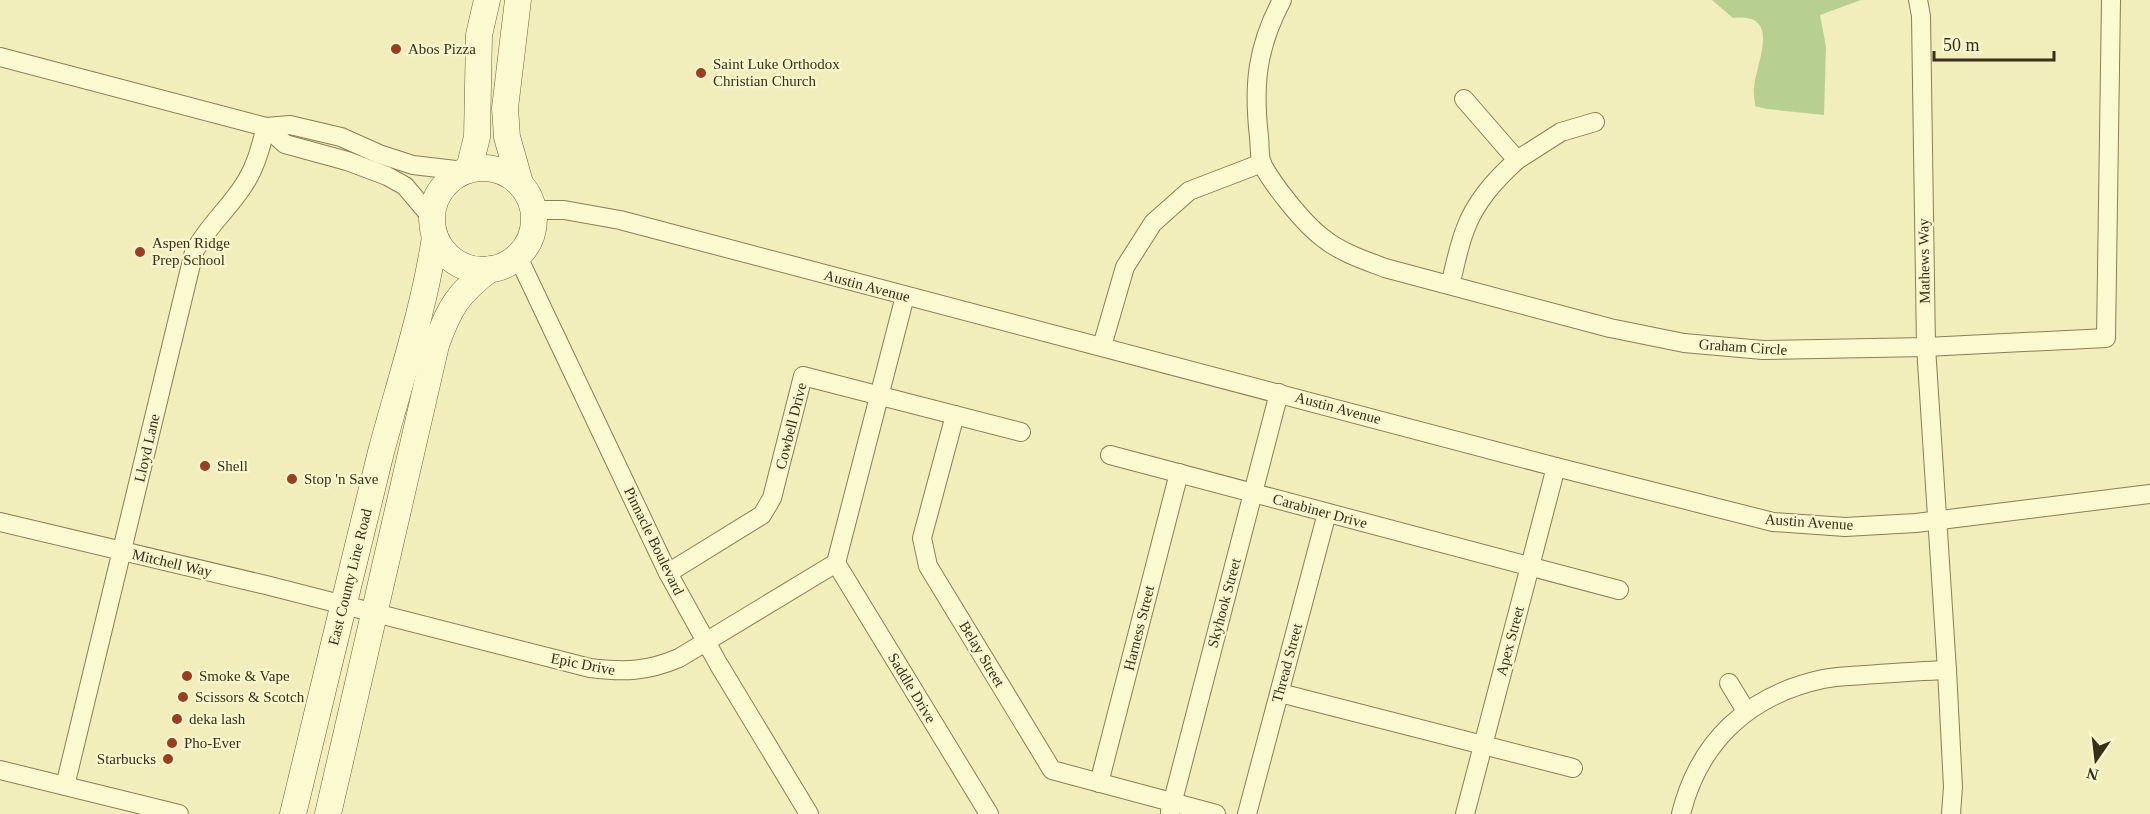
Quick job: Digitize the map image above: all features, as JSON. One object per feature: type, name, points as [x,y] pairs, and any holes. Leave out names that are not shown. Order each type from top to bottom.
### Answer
[{"type":"main road","points":[[466,170],[477,137],[479,35],[488,0]]},
{"type":"main road","points":[[518,0],[505,108],[507,137],[520,183],[531,200],[534,210],[535,221],[530,240],[518,257],[510,263],[490,269],[480,270],[461,265],[445,253],[433,227],[436,198],[447,182],[466,170],[484,167],[504,172],[520,183]]},
{"type":"main road","name":"East County Line Road","points":[[293,814],[397,392],[426,290],[433,227]]},
{"type":"main road","name":"East County Line Road","points":[[328,814],[420,412],[442,327],[458,297],[490,269]]},
{"type":"street","name":"Graham Circle","points":[[1282,0],[1269,24],[1258,62],[1255,105],[1262,163],[1289,203],[1323,238],[1354,256],[1385,268],[1610,328],[1684,343],[1763,350],[1926,347],[2106,338],[2111,0]]},
{"type":"street","name":"Mathews Way","points":[[1918,0],[1921,16],[1926,347],[1947,670],[1953,788],[1951,814]]},
{"type":"street","points":[[0,57],[266,127],[290,125],[341,137],[379,154],[413,165],[466,170]]},
{"type":"street","points":[[1464,99],[1517,160]]},
{"type":"street","points":[[1450,285],[1465,230],[1479,202],[1496,179],[1517,160],[1561,132],[1595,122]]},
{"type":"street","points":[[266,127],[285,144],[347,161],[387,176],[405,186],[433,227]]},
{"type":"street","name":"Lloyd Lane","points":[[65,786],[194,252],[204,234],[246,182],[256,162],[266,127]]},
{"type":"street","points":[[1102,346],[1125,267],[1153,223],[1189,191],[1262,163]]},
{"type":"street","name":"Austin Avenue","points":[[534,210],[564,210],[620,220],[1773,522],[1845,527],[1936,521],[2150,494]]},
{"type":"street","name":"Pinnacle Boulevard","points":[[518,257],[668,573],[706,642],[809,814]]},
{"type":"street","points":[[836,563],[905,296]]},
{"type":"street","name":"Cowbell Drive","points":[[668,573],[762,515],[772,498],[803,376],[1021,432]]},
{"type":"street","name":"Skyhook Street","points":[[1171,808],[1279,393]]},
{"type":"street","name":"Belay Street","points":[[954,415],[922,538],[928,566],[1052,770],[1099,783],[1171,808],[1216,814]]},
{"type":"street","name":"Carabiner Drive","points":[[1110,455],[1619,590]]},
{"type":"street","name":"Apex Street","points":[[1465,814],[1556,467]]},
{"type":"street","name":"Harness Street","points":[[1099,783],[1179,473]]},
{"type":"street","name":"Thread Street","points":[[1247,814],[1327,513]]},
{"type":"street","name":"Mitchell Way","points":[[0,522],[343,605]]},
{"type":"street","name":"Epic Drive","points":[[343,605],[590,668],[625,672],[660,666],[706,642],[836,563]]},
{"type":"street","name":"Saddle Drive","points":[[836,563],[989,814]]},
{"type":"street","points":[[1681,814],[1687,789],[1700,762],[1722,734],[1746,711],[1767,698],[1824,678],[1947,670]]},
{"type":"street","points":[[1730,683],[1746,711]]},
{"type":"street","points":[[1280,693],[1573,768]]},
{"type":"street","points":[[0,770],[179,814]]},
{"type":"green space","points":[[1712,0],[1861,0],[1820,15],[1826,47],[1824,115],[1755,106],[1754,89],[1763,41],[1762,31],[1758,23],[1748,18],[1733,18]]},
{"type":"place","name":"Abos Pizza","points":[[396,49]]},
{"type":"place","name":"Saint Luke Orthodox Christian Church","points":[[701,73]]},
{"type":"place","name":"Aspen Ridge Prep School","points":[[140,252]]},
{"type":"place","name":"Shell","points":[[205,466]]},
{"type":"place","name":"Stop 'n Save","points":[[292,479]]},
{"type":"place","name":"Smoke & Vape","points":[[187,676]]},
{"type":"place","name":"Scissors & Scotch","points":[[183,697]]},
{"type":"place","name":"deka lash","points":[[177,719]]},
{"type":"place","name":"Pho-Ever","points":[[172,743]]},
{"type":"place","name":"Starbucks","points":[[168,759]]}]
